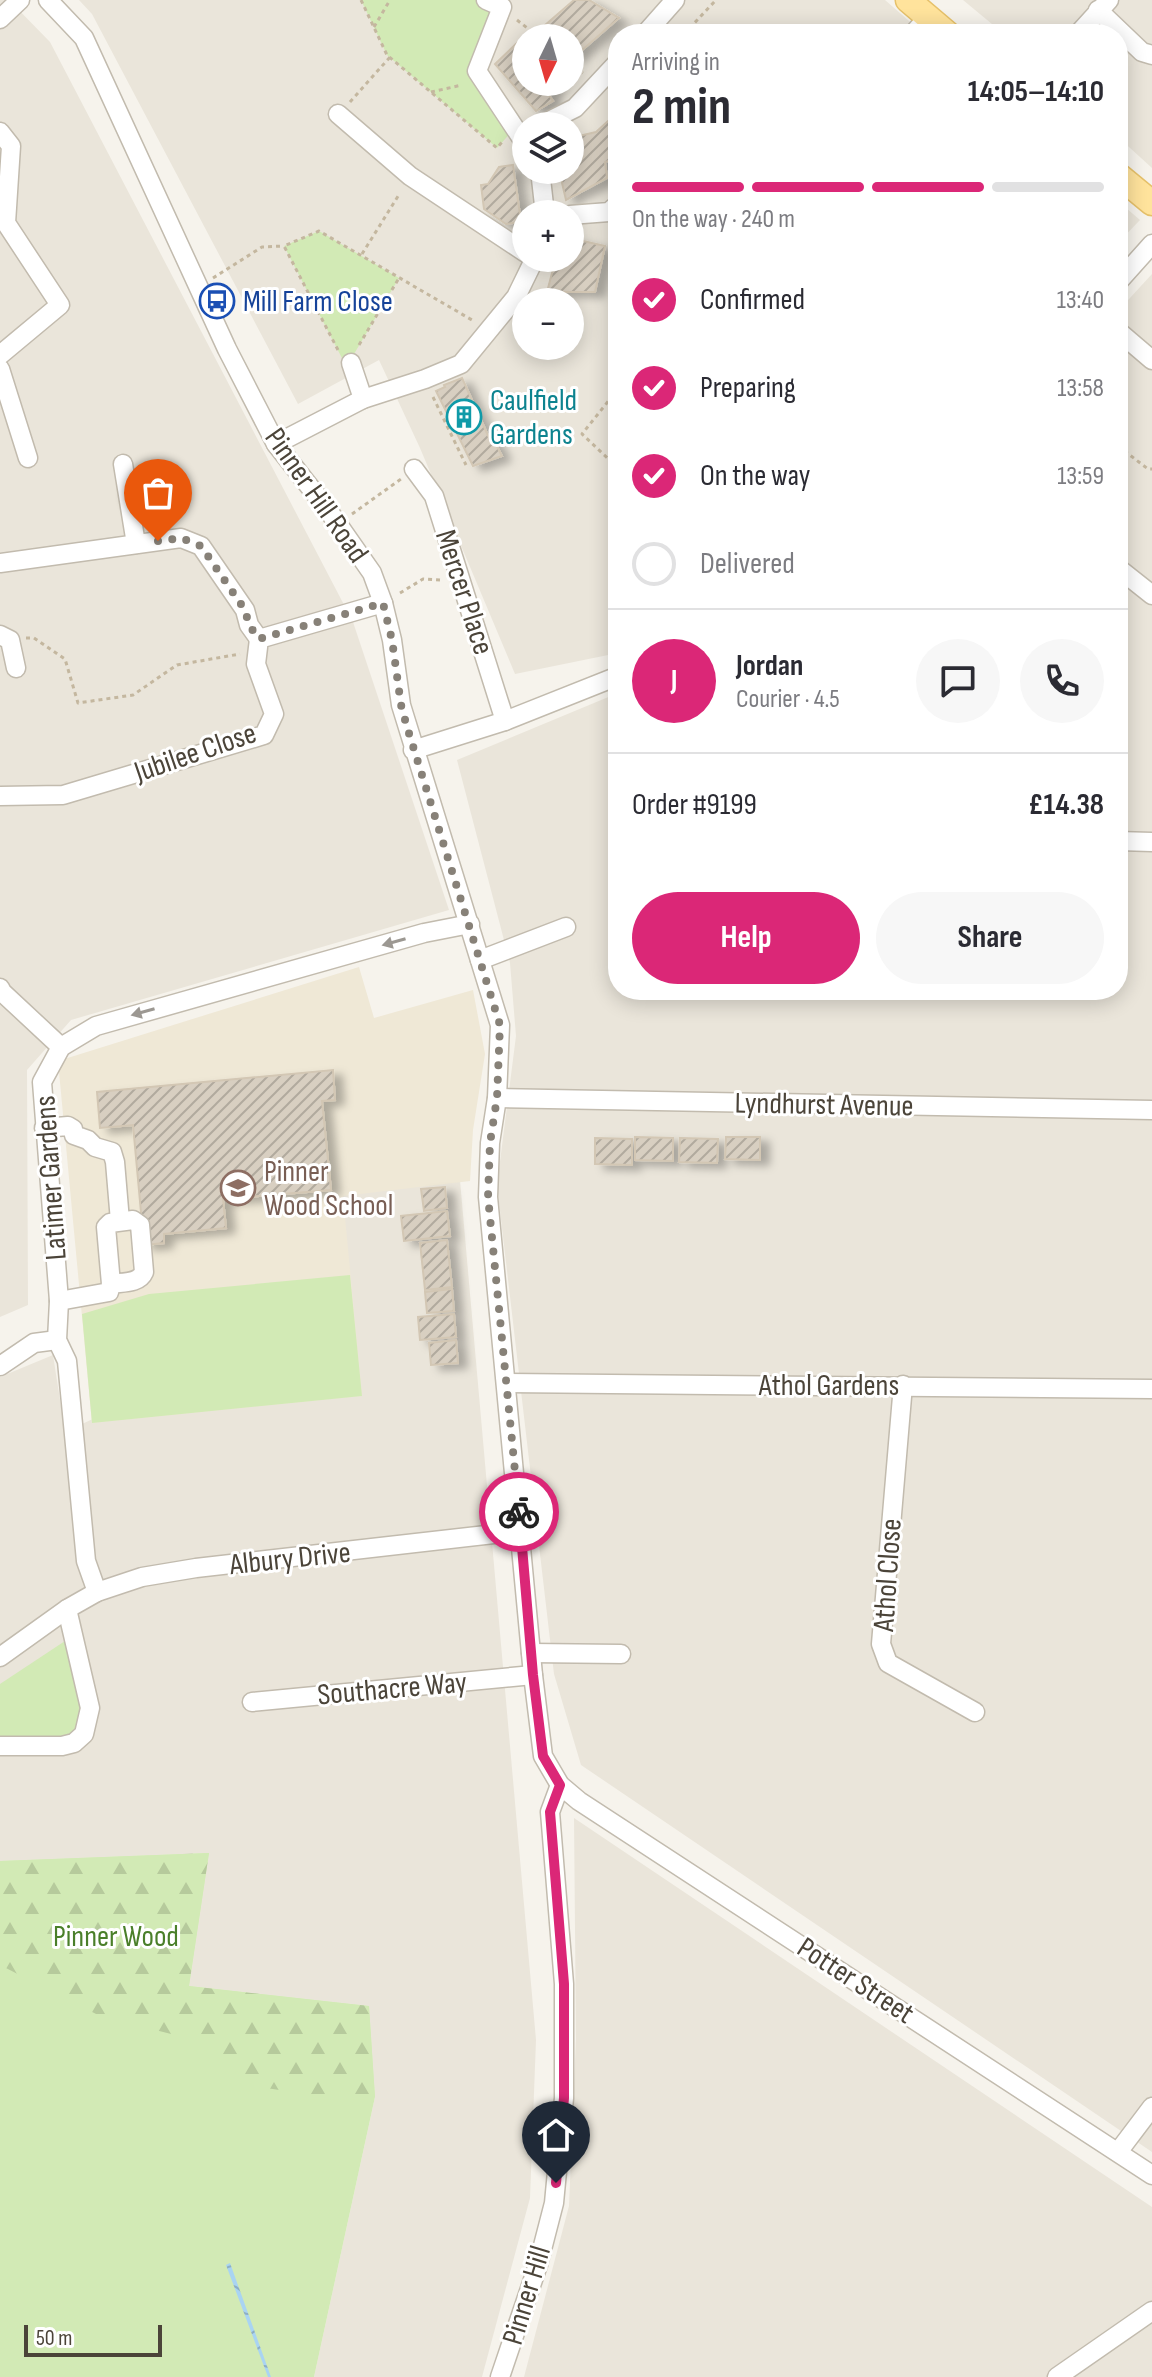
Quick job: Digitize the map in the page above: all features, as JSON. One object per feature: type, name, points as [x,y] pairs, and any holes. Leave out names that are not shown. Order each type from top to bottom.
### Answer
[{"type":"main road","points":[[908,0],[920,24]]},
{"type":"main road","points":[[1128,183],[1152,203]]},
{"type":"street","points":[[0,19],[20,0]]},
{"type":"street","name":"Pinner Hill Road","points":[[48,0],[84,38],[227,349],[276,444],[372,573],[383,603],[392,640],[401,705],[413,750],[500,1025],[488,1197],[533,1675],[543,1756],[560,1785]]},
{"type":"street","points":[[652,24],[668,3]]},
{"type":"street","points":[[494,4],[477,71],[512,123]]},
{"type":"street","points":[[1087,24],[1104,5],[1119,24]]},
{"type":"street","points":[[1128,35],[1142,52],[1152,55]]},
{"type":"street","points":[[567,112],[575,108],[608,73]]},
{"type":"street","points":[[338,114],[410,176],[512,244]]},
{"type":"street","points":[[0,132],[11,146],[6,223],[60,305],[0,355]]},
{"type":"street","points":[[584,214],[608,212]]},
{"type":"street","points":[[1128,271],[1152,244]]},
{"type":"street","points":[[276,444],[363,399],[461,364],[516,297],[526,272]]},
{"type":"street","points":[[1128,340],[1152,360]]},
{"type":"street","points":[[351,363],[363,399]]},
{"type":"street","points":[[0,369],[28,458]]},
{"type":"street","points":[[123,464],[136,544]]},
{"type":"street","name":"Mercer Place","points":[[414,469],[434,496],[505,721]]},
{"type":"street","name":"Jubilee Close","points":[[0,563],[181,538],[201,546],[245,610],[258,645],[256,664],[274,714],[264,735],[63,795],[0,796]]},
{"type":"street","points":[[1128,576],[1152,595]]},
{"type":"street","points":[[258,645],[383,603]]},
{"type":"street","points":[[5,637],[16,668]]},
{"type":"street","points":[[413,750],[505,721],[608,680]]},
{"type":"street","points":[[1128,841],[1152,842]]},
{"type":"street","points":[[0,988],[61,1047],[96,1026],[424,933],[470,924]]},
{"type":"street","points":[[480,960],[566,927]]},
{"type":"street","name":"Latimer Gardens","points":[[61,1047],[42,1082],[59,1301],[57,1340],[67,1361],[86,1561],[97,1592]]},
{"type":"street","name":"Lyndhurst Avenue","points":[[497,1098],[1152,1110]]},
{"type":"street","points":[[44,1128],[68,1126],[73,1129],[74,1135],[112,1152],[120,1221]]},
{"type":"street","points":[[59,1301],[109,1292],[106,1227],[110,1223],[133,1220],[140,1225],[144,1272],[138,1280],[111,1284]]},
{"type":"street","points":[[0,1366],[34,1343],[57,1340]]},
{"type":"street","name":"Athol Gardens","points":[[506,1383],[1152,1389]]},
{"type":"street","name":"Athol Close","points":[[903,1385],[881,1644],[888,1663],[975,1712]]},
{"type":"street","name":"Albury Drive","points":[[0,1657],[67,1609],[97,1592],[142,1577],[196,1568],[521,1531]]},
{"type":"street","points":[[0,1746],[62,1746],[74,1743],[84,1734],[90,1708],[67,1609]]},
{"type":"street","points":[[531,1653],[621,1654]]},
{"type":"street","name":"Southacre Way","points":[[252,1702],[533,1675]]},
{"type":"street","name":"Potter Street","points":[[560,1785],[579,1801],[1152,2175]]},
{"type":"street","name":"Pinner Hill","points":[[500,2377],[538,2265],[554,2203],[564,2098],[564,1984],[550,1812],[560,1785]]},
{"type":"street","points":[[1118,2152],[1152,2107]]},
{"type":"street","points":[[1057,2377],[1152,2311]]},
{"type":"path","points":[[361,0],[390,57],[497,148],[512,140]]},
{"type":"path","points":[[374,27],[390,0]]},
{"type":"path","points":[[693,24],[716,0]]},
{"type":"path","points":[[494,4],[521,24]]},
{"type":"path","points":[[338,114],[390,57]]},
{"type":"path","points":[[431,92],[483,80]]},
{"type":"path","points":[[361,255],[410,176]]},
{"type":"path","points":[[199,287],[262,247],[284,246],[319,231],[489,330]]},
{"type":"path","points":[[284,246],[344,362],[351,363],[399,278]]},
{"type":"path","points":[[425,379],[466,465]]},
{"type":"path","points":[[608,402],[582,434],[608,459]]},
{"type":"path","points":[[1128,454],[1152,469]]},
{"type":"path","points":[[338,525],[414,469]]},
{"type":"path","points":[[383,603],[423,579],[462,583]]},
{"type":"path","points":[[5,637],[34,638],[65,659],[78,703],[133,695],[177,665],[258,645]]},
{"type":"shaded area","points":[[0,0],[9,0],[50,42],[353,622],[449,910],[71,1020],[27,1070],[28,1305],[0,1317]]},
{"type":"shaded area","points":[[79,0],[885,0],[913,24],[608,24],[608,655],[515,674],[420,448],[379,360],[298,404],[92,14]]},
{"type":"shaded area","points":[[963,0],[1152,0],[1152,168],[1128,146],[1128,24],[992,24]]},
{"type":"shaded area","points":[[1128,210],[1140,220],[1128,233]]},
{"type":"shaded area","points":[[1152,274],[1152,2152],[581,1765],[554,1674],[497,1185],[516,1036],[510,963],[457,760],[608,697],[608,1000],[1128,1000],[1128,300]]},
{"type":"shaded area","name":"Pinner Wood School","points":[[359,967],[374,1018],[473,990],[485,1054],[473,1130],[470,1181],[343,1196],[362,1396],[92,1423],[58,1061]]},
{"type":"shaded area","points":[[459,1169],[536,2040],[530,2198],[482,2377],[314,2377],[375,2097],[369,2006],[189,1986],[209,1853],[0,1861],[0,1377],[53,1355],[65,1432],[97,1417],[307,1195]]},
{"type":"shaded area","points":[[574,1818],[1152,2207],[1152,2377],[524,2377],[569,2206],[576,2039]]},
{"type":"green space","points":[[361,0],[486,0],[502,7],[477,70],[512,126],[512,131],[497,148],[387,55]]},
{"type":"green space","points":[[319,231],[399,278],[351,363],[344,362],[284,246]]},
{"type":"green space","points":[[350,1275],[362,1396],[92,1423],[82,1314],[149,1294]]},
{"type":"green space","points":[[65,1641],[84,1712],[80,1730],[65,1736],[0,1737],[0,1684]]},
{"type":"green space","points":[[209,1853],[189,1986],[369,2006],[375,2097],[314,2377],[0,2377],[0,1861]]},
{"type":"green space","name":"Pinner Wood","points":[[209,1853],[189,1986],[369,2006],[375,2097],[327,2097],[252,2086],[179,2036],[100,2016],[0,1965],[0,1861]]},
{"type":"water","points":[[230,2263],[271,2377],[268,2377],[226,2265]]},
{"type":"building","points":[[574,0],[589,0],[619,18],[608,24],[608,28],[584,48],[584,24],[546,24]]},
{"type":"building","points":[[512,48],[512,83],[495,64]]},
{"type":"building","points":[[523,96],[550,96],[553,101],[536,111]]},
{"type":"building","points":[[608,121],[607,178],[566,200],[562,184],[584,184],[584,135],[596,132]]},
{"type":"building","points":[[512,165],[512,184],[516,184],[518,200],[512,200],[512,223],[506,224],[484,209],[481,185],[488,184],[499,167]]},
{"type":"building","points":[[584,241],[605,246],[595,292],[584,292],[584,288],[548,288],[552,272],[584,272]]},
{"type":"building","name":"Caulfield Gardens","points":[[462,378],[490,440],[493,439],[502,456],[473,466],[436,391]]},
{"type":"building","points":[[333,1070],[335,1100],[322,1101],[331,1190],[223,1199],[226,1228],[164,1234],[164,1243],[144,1245],[133,1125],[100,1128],[97,1092]]},
{"type":"building","points":[[635,1137],[673,1138],[673,1161],[635,1160]]},
{"type":"building","points":[[726,1137],[760,1137],[760,1160],[725,1159]]},
{"type":"building","points":[[595,1138],[632,1139],[632,1165],[595,1164]]},
{"type":"building","points":[[680,1138],[718,1139],[717,1163],[679,1162]]},
{"type":"building","points":[[445,1187],[447,1208],[424,1211],[421,1189]]},
{"type":"building","points":[[447,1211],[450,1236],[404,1241],[401,1216]]},
{"type":"building","points":[[447,1240],[452,1287],[425,1290],[420,1243]]},
{"type":"building","points":[[452,1289],[454,1311],[427,1313],[425,1292]]},
{"type":"building","points":[[454,1314],[456,1337],[420,1340],[418,1317]]},
{"type":"building","points":[[456,1340],[458,1363],[431,1365],[429,1343]]},
{"type":"way so far","points":[[158,541],[181,538],[201,546],[245,610],[249,625],[259,639],[383,603],[392,640],[401,705],[413,750],[500,1025],[488,1197],[519,1512]]},
{"type":"place","name":"Mill Farm Close","points":[[217,301]]},
{"type":"place","name":"Caulfield Gardens","points":[[464,417]]},
{"type":"place","name":"Pinner Wood School","points":[[238,1188]]},
{"type":"route","points":[[519,1512],[543,1756],[560,1785],[550,1812],[564,1984],[564,2098],[556,2183]]}]
